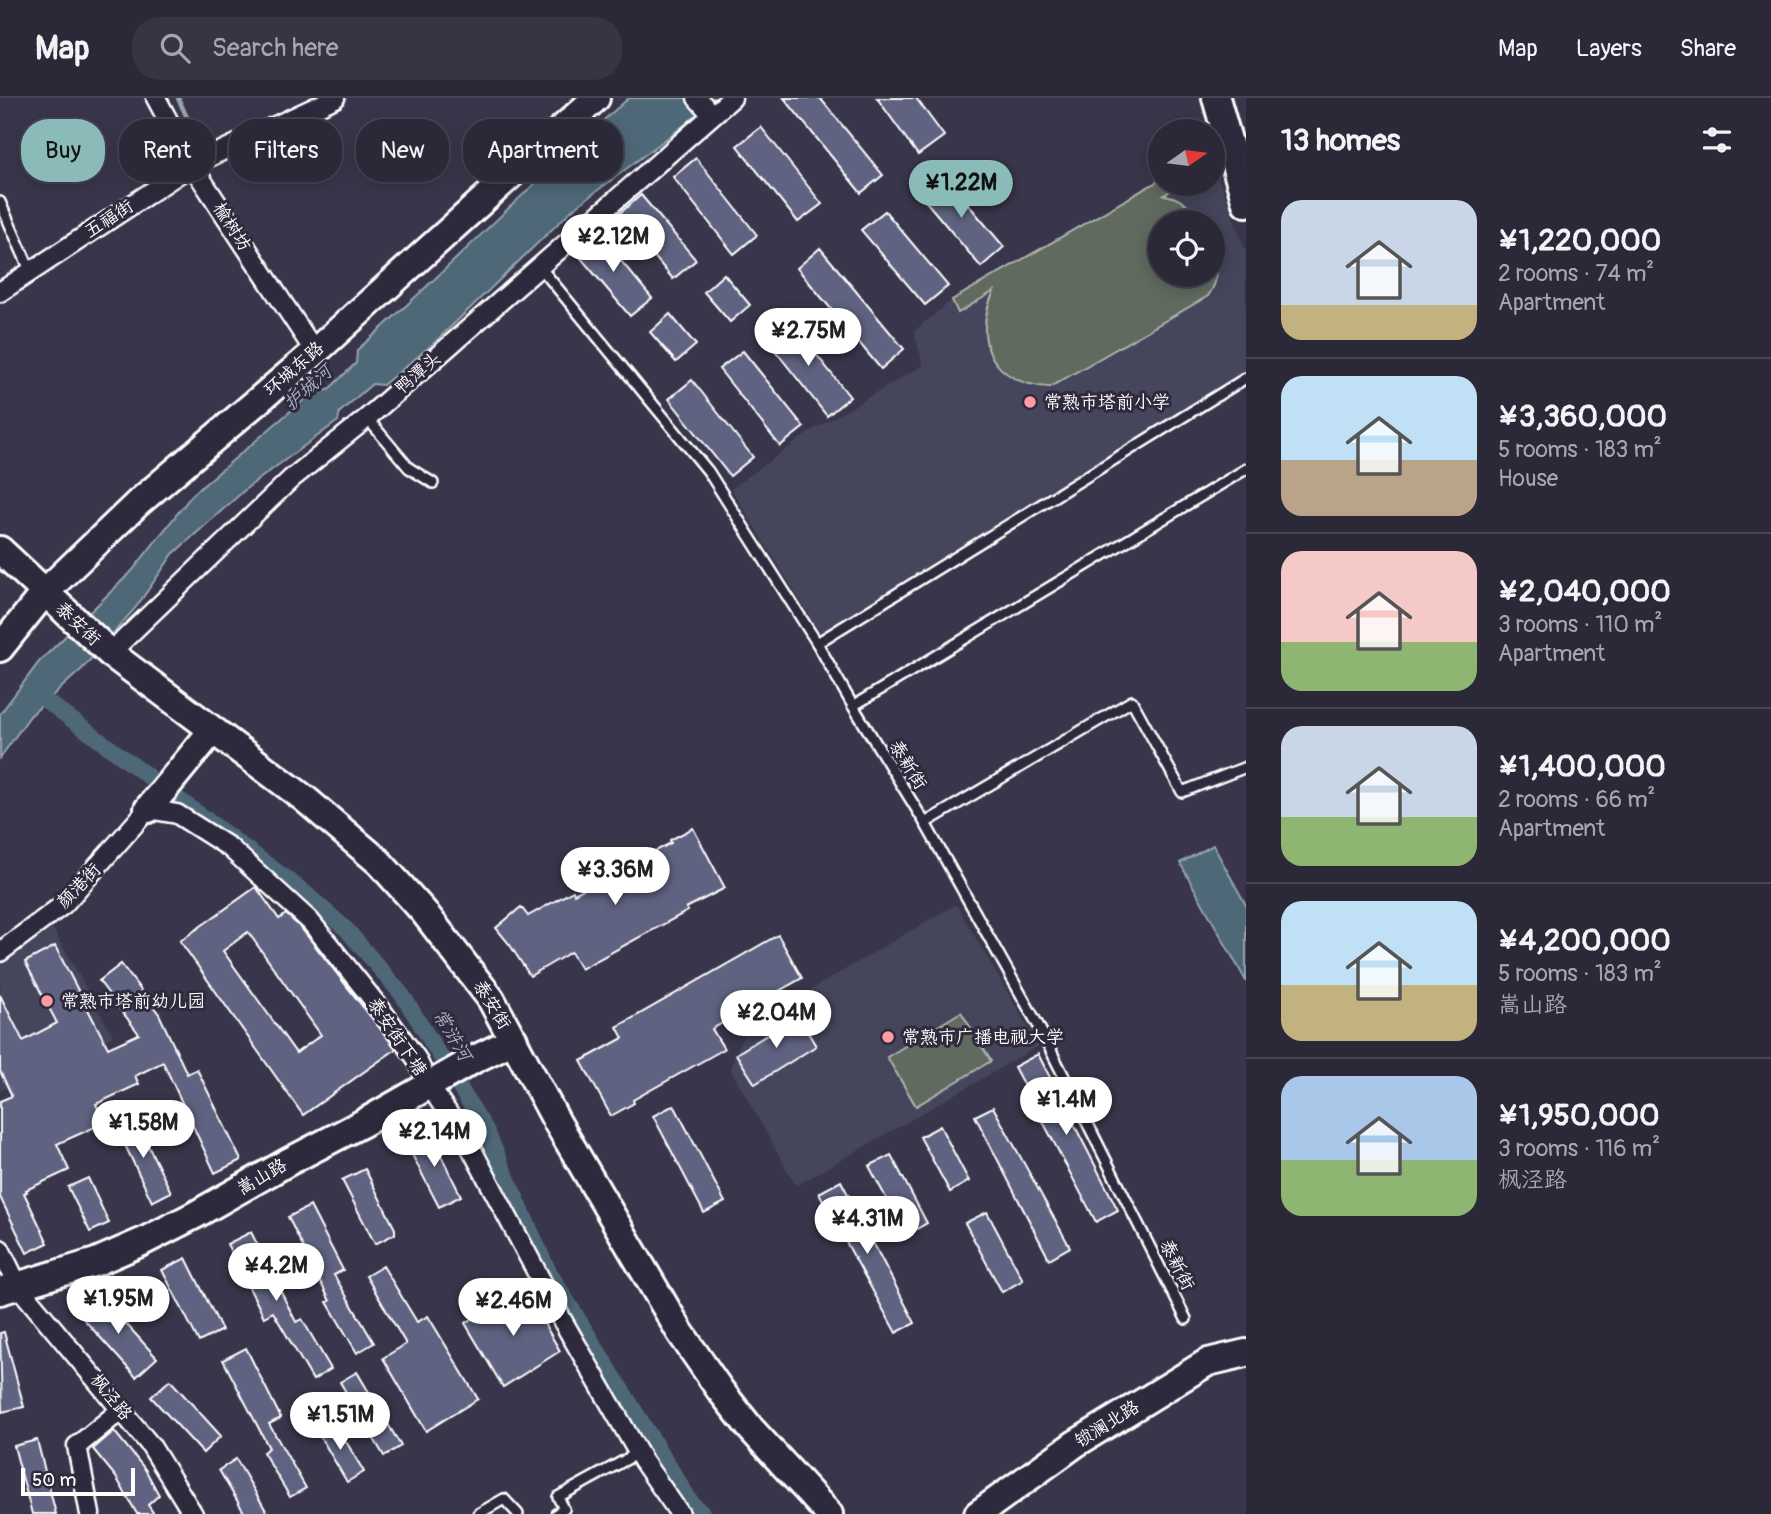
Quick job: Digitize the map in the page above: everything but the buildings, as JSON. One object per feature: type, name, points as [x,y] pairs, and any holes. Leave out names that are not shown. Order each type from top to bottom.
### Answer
[{"type":"street","name":"榆树坊","points":[[156,98],[167,119]]},
{"type":"street","name":"五福街","points":[[215,154],[335,98]]},
{"type":"street","points":[[697,98],[712,115]]},
{"type":"street","name":"鸭潭头","points":[[110,653],[291,479],[367,418],[732,98]]},
{"type":"street","points":[[1216,98],[1240,158],[1246,203]]},
{"type":"street","name":"环城东路","points":[[0,625],[39,588],[112,509],[311,346],[589,99]]},
{"type":"street","name":"五福街","points":[[0,292],[166,182]]},
{"type":"street","name":"榆树坊","points":[[203,182],[311,346]]},
{"type":"street","name":"泰安街","points":[[0,550],[110,653],[305,799],[379,862],[424,912],[491,999],[557,1122],[680,1332],[751,1429],[829,1514]]},
{"type":"street","name":"环城东路","points":[[0,648],[39,588]]},
{"type":"street","points":[[149,810],[212,731]]},
{"type":"street","name":"颜港街","points":[[0,952],[64,904],[149,810]]},
{"type":"street","name":"泰安街下塘","points":[[149,810],[177,814],[229,847],[310,921],[382,1011],[416,1058],[429,1086],[470,1146],[561,1318],[638,1453],[680,1514]]},
{"type":"street","name":"嵩山路","points":[[9,1288],[96,1262],[153,1236],[514,1040]]},
{"type":"street","name":"枫泾路","points":[[0,1249],[9,1288],[151,1446],[192,1514]]},
{"type":"street","name":"锁澜北路","points":[[978,1514],[1075,1444],[1208,1362],[1246,1353]]},
{"type":"street","points":[[90,1514],[77,1446],[121,1410]]},
{"type":"lane","points":[[0,202],[30,270]]},
{"type":"lane","name":"泰新街","points":[[540,267],[708,471],[817,643],[925,824],[1038,1025],[1186,1319]]},
{"type":"lane","points":[[817,643],[1246,378]]},
{"type":"lane","points":[[367,418],[409,468],[433,483]]},
{"type":"lane","points":[[853,706],[1246,469]]},
{"type":"lane","points":[[925,824],[1132,701],[1182,792],[1246,767]]},
{"type":"lane","points":[[556,1514],[564,1509],[558,1497],[638,1453]]},
{"type":"lane","points":[[478,1514],[505,1499],[518,1514]]},
{"type":"shaded area","points":[[629,98],[715,98],[687,123],[623,171],[623,119],[606,119]]},
{"type":"shaded area","points":[[537,182],[609,182],[573,209],[433,344],[383,385],[372,384],[340,412],[338,421],[247,488],[173,554],[137,606],[83,668],[30,716],[0,758],[0,714],[39,662],[132,571],[192,495],[313,392],[328,390],[356,363],[357,350]]},
{"type":"shaded area","name":"常熟市塔前小学","points":[[1148,187],[1148,196],[1225,195],[1246,252],[1246,373],[822,636],[731,489],[811,431],[923,365],[914,331],[952,300]]},
{"type":"shaded area","points":[[1213,845],[1246,905],[1246,981],[1180,863]]},
{"type":"shaded area","name":"常熟市广播电视大学","points":[[956,904],[1039,1046],[796,1186],[730,1068],[746,1028]]},
{"type":"shaded area","name":"常熟市塔前幼儿园","points":[[52,927],[113,1036],[0,1091],[0,965]]},
{"type":"green space","points":[[1148,187],[1148,196],[1170,196],[1192,210],[1148,210],[1148,287],[1213,287],[1208,296],[1050,387],[1014,378],[992,357],[986,343],[985,327],[987,309],[994,291],[958,313],[952,300]]},
{"type":"green space","points":[[961,1012],[991,1061],[916,1106],[887,1057]]},
{"type":"waterway","points":[[178,98],[188,119]]},
{"type":"waterway","name":"常浒河","points":[[33,691],[303,891],[347,930],[403,996],[486,1130],[548,1270],[691,1502],[703,1514]]},
{"type":"place","name":"常熟市塔前小学","points":[[1030,402]]},
{"type":"place","name":"常熟市塔前幼儿园","points":[[47,1001]]},
{"type":"place","name":"常熟市广播电视大学","points":[[888,1037]]},
{"type":"water label","name":"护城河","points":[[308,388]]}]
